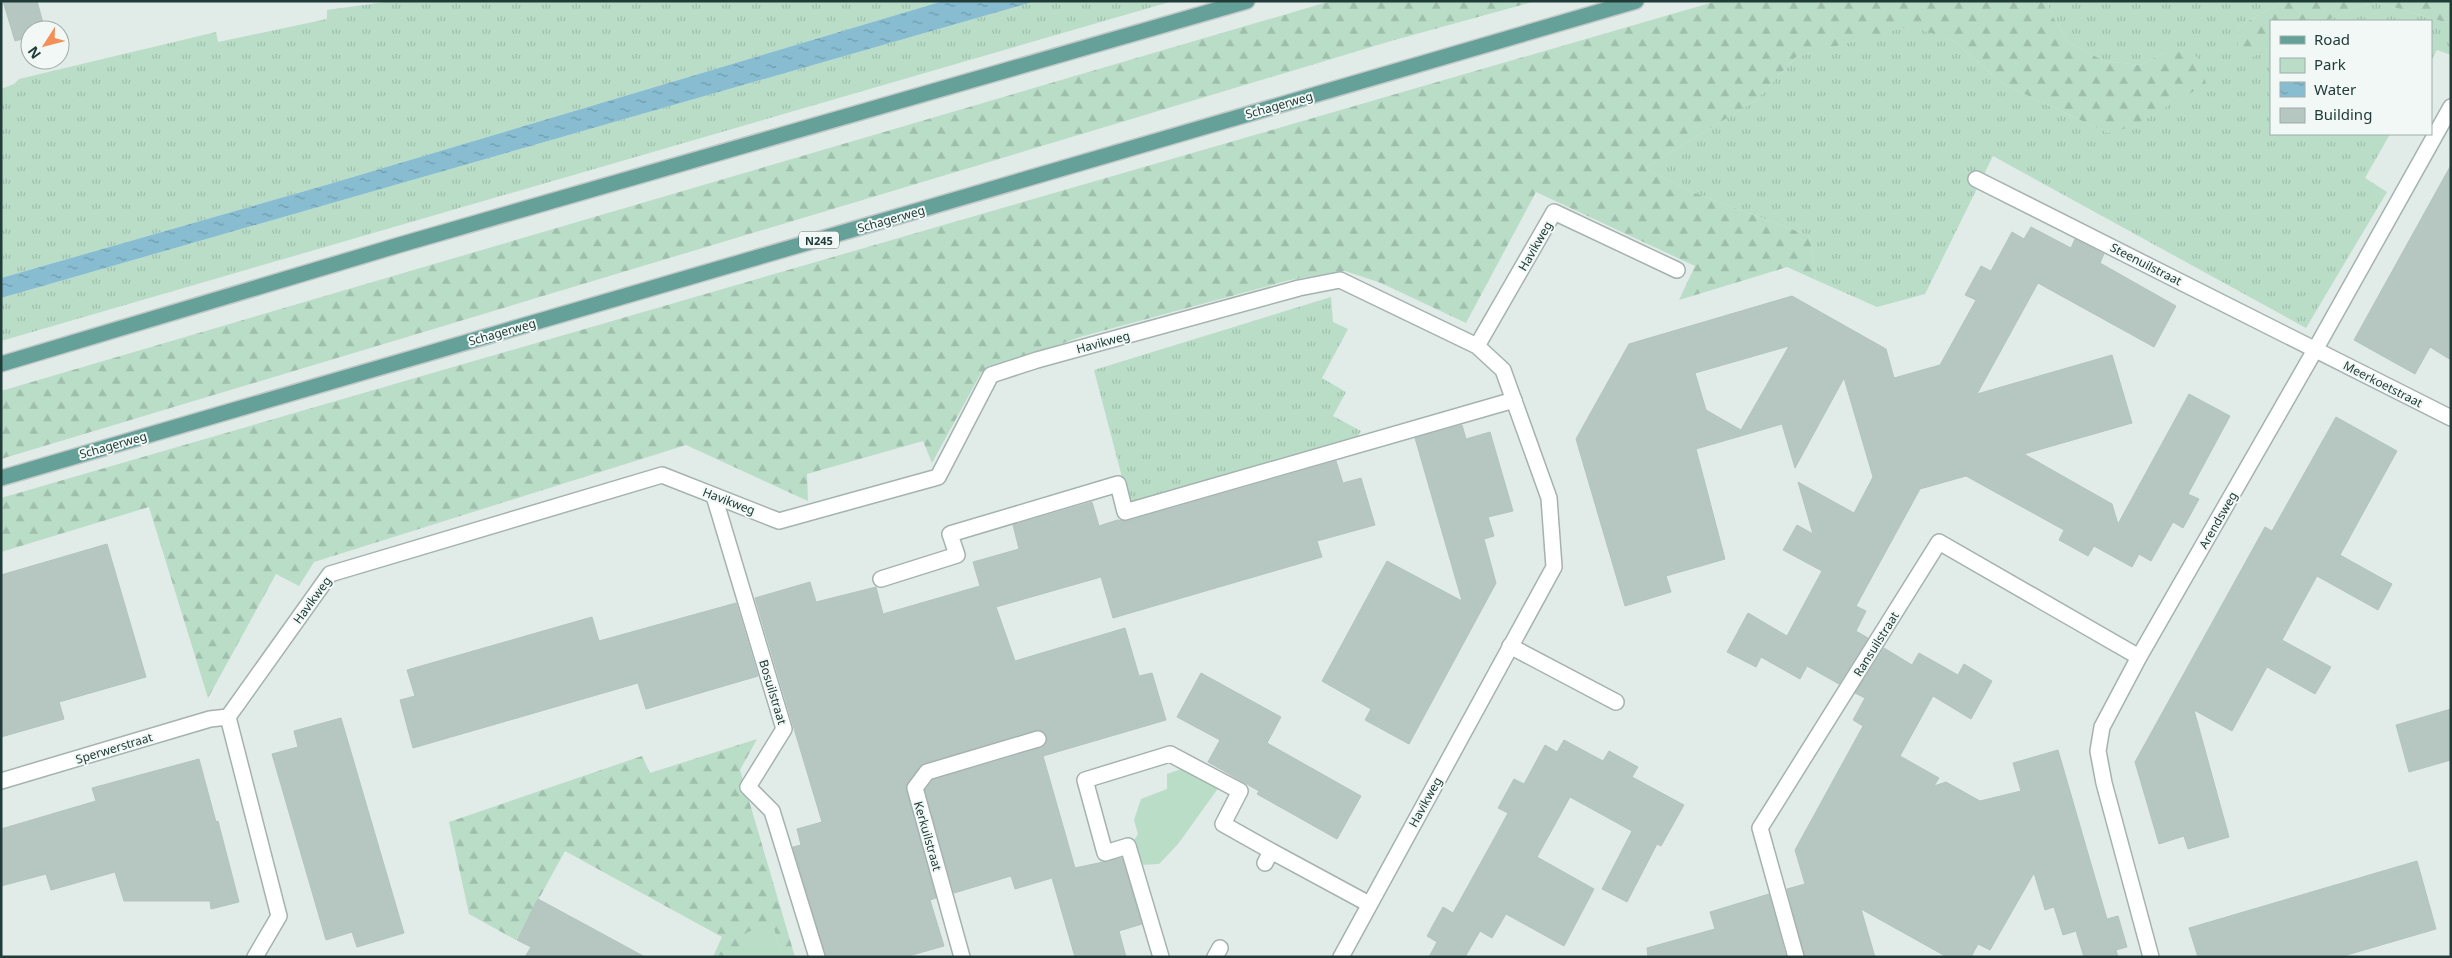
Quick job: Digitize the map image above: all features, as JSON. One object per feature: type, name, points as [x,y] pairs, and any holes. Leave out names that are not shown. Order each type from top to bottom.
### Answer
[{"type":"main road","points":[[1,364],[399,245],[1247,1]]},
{"type":"main road","name":"Schagerweg","points":[[1,478],[1636,1]]},
{"type":"street","name":"Arendsweg","points":[[2151,957],[2104,783],[2098,751],[2102,727],[2139,657],[2315,350],[2451,107]]},
{"type":"street","name":"Steenuilstraat","points":[[1976,179],[2315,350]]},
{"type":"street","name":"Havikweg","points":[[1477,346],[1554,212],[1677,270]]},
{"type":"street","name":"Havikweg","points":[[228,717],[330,574],[662,475],[779,521],[938,476],[991,375],[1037,360],[1299,288],[1340,280],[1477,346],[1503,370],[1549,498],[1554,568],[1341,957]]},
{"type":"street","name":"Meerkoetstraat","points":[[2315,350],[2451,418]]},
{"type":"street","points":[[881,579],[957,555],[950,534],[1118,484],[1125,512],[1514,400]]},
{"type":"street","name":"Bosuilstraat","points":[[714,496],[784,729],[748,787],[772,811],[817,957]]},
{"type":"street","name":"Ransuilstraat","points":[[1796,957],[1760,828],[1940,542],[2139,657]]},
{"type":"street","points":[[1510,646],[1616,702]]},
{"type":"street","points":[[228,717],[279,916],[255,957]]},
{"type":"street","name":"Sperwerstraat","points":[[1,781],[210,719],[228,717]]},
{"type":"street","name":"Kerkuilstraat","points":[[962,957],[915,788],[927,772],[1038,739]]},
{"type":"street","points":[[1161,957],[1128,846],[1105,853],[1085,780],[1170,754],[1240,791],[1223,824],[1268,857],[1369,904]]},
{"type":"green space","points":[[393,1],[943,1],[326,185],[1,278],[1,89],[14,84],[19,79],[57,70],[70,70],[70,67],[216,32],[218,42],[327,19],[327,10]]},
{"type":"green space","points":[[1036,1],[1173,1],[1,341],[1,298]]},
{"type":"green space","points":[[1331,1],[1536,1],[1391,41],[1,459],[1,391]]},
{"type":"green space","points":[[1717,1],[2048,1],[2049,10],[2067,41],[2104,61],[2140,65],[2166,52],[2191,52],[2200,60],[2206,84],[2134,126],[2108,133],[2003,84],[1954,41],[1910,26],[1796,57],[1755,101],[1645,168],[1692,192],[1810,236],[1816,280],[1787,267],[1679,300],[1695,266],[1536,192],[1466,323],[1381,283],[1345,271],[1290,280],[1080,337],[981,373],[932,463],[923,441],[807,474],[808,501],[686,445],[314,562],[299,586],[276,574],[208,698],[149,507],[1,552],[1,498]]},
{"type":"green space","points":[[2048,1],[2282,1],[2237,28],[2240,63],[2270,48],[2270,135],[2389,135],[2365,178],[2387,192],[2306,328],[1993,156],[1925,294],[1877,307],[1816,280],[1810,236],[1692,192],[1645,168],[1755,101],[1796,57],[1910,25],[1954,41],[2003,84],[2108,133],[2166,52],[2140,65],[2104,61],[2067,41],[2049,10]]},
{"type":"green space","points":[[2282,1],[2451,1],[2451,24],[2376,2],[2354,8],[2328,20],[2270,20],[2270,48],[2239,64],[2237,28]]},
{"type":"green space","points":[[2376,2],[2451,24],[2451,55],[2437,50],[2432,59],[2432,20],[2328,20],[2354,8]]},
{"type":"green space","points":[[1331,297],[1333,322],[1348,329],[1322,378],[1346,392],[1333,416],[1361,431],[1356,439],[1129,504],[1094,370]]},
{"type":"green space","points":[[757,739],[740,770],[795,957],[782,957],[772,922],[745,955],[747,957],[713,957],[722,937],[565,851],[516,940],[469,914],[449,822],[642,756],[650,773]]},
{"type":"green space","points":[[1184,768],[1219,787],[1178,844],[1159,864],[1140,865],[1133,842],[1138,834],[1134,820],[1141,799],[1167,789],[1167,774]]},
{"type":"green space","points":[[772,922],[782,957],[747,957],[745,955],[746,933]]},
{"type":"water","points":[[943,1],[1036,1],[1,298],[1,278],[326,185]]},
{"type":"building","points":[[3,1],[37,1],[42,20],[20,20],[20,40],[15,41]]},
{"type":"building","points":[[2451,165],[2451,360],[2430,347],[2415,374],[2354,340]]},
{"type":"building","points":[[2031,227],[2071,248],[2075,239],[2104,254],[2100,263],[2176,306],[2154,347],[2038,283],[1977,394],[2112,355],[2132,423],[2024,454],[2112,504],[2118,524],[2189,394],[2230,416],[2188,494],[2199,499],[2183,528],[2173,522],[2151,561],[2139,554],[2132,567],[2094,546],[2088,556],[2059,540],[2064,530],[1966,476],[1920,489],[1856,606],[1866,611],[1856,631],[1868,638],[1839,684],[1807,666],[1800,679],[1761,657],[1756,667],[1727,652],[1748,613],[1787,636],[1822,571],[1783,550],[1797,525],[1813,534],[1798,482],[1854,513],[1873,477],[1844,378],[1795,468],[1782,424],[1696,449],[1725,559],[1666,576],[1671,592],[1625,606],[1576,439],[1629,344],[1792,296],[1886,349],[1894,378],[1940,365],[1976,300],[1965,295],[1981,266],[1991,271],[2012,232],[2024,239]],"holes":[[[1789,346],[1741,430],[1706,410],[1695,373]]]},
{"type":"building","points":[[2336,417],[2397,451],[2340,555],[2392,584],[2378,610],[2317,576],[2282,640],[2331,667],[2315,694],[2267,667],[2232,731],[2194,710],[2229,837],[2188,849],[2184,836],[2159,844],[2135,762],[2265,527],[2272,531]]},
{"type":"building","points":[[1462,425],[1466,439],[1490,432],[1513,511],[1488,517],[1494,536],[1484,539],[1496,583],[1409,744],[1365,720],[1371,709],[1322,681],[1387,561],[1462,601],[1415,438]]},
{"type":"building","points":[[1336,461],[1343,483],[1361,478],[1375,525],[1317,541],[1322,557],[1113,618],[1101,577],[996,607],[1015,661],[1125,628],[1139,676],[1152,673],[1166,720],[1043,756],[1075,868],[1122,858],[1142,924],[1119,931],[1126,957],[1075,957],[1052,878],[1015,889],[1011,876],[954,893],[925,790],[933,780],[1041,748],[1045,745],[1047,737],[1040,730],[924,763],[906,786],[936,898],[930,900],[944,946],[905,957],[826,957],[793,847],[801,845],[797,829],[822,822],[755,598],[810,582],[816,602],[876,587],[883,614],[980,586],[973,562],[1019,549],[1013,525],[1092,502],[1099,526],[1117,520],[1128,521]]},
{"type":"building","points":[[107,544],[146,677],[59,702],[64,719],[1,737],[1,575]]},
{"type":"building","points":[[736,603],[758,676],[646,709],[638,683],[413,748],[400,700],[415,696],[407,670],[592,617],[599,641]]},
{"type":"building","points":[[1884,648],[1912,665],[1919,653],[1958,675],[1964,664],[1992,681],[1971,719],[1933,696],[1900,756],[1939,778],[1934,786],[1946,782],[1980,801],[2021,791],[2013,763],[2058,750],[2107,919],[2118,916],[2127,947],[2116,950],[2118,957],[2084,957],[2076,931],[2063,935],[2054,907],[2045,910],[2034,873],[1990,950],[1978,944],[1971,957],[1947,957],[1861,909],[1875,957],[1805,957],[1787,889],[1805,884],[1795,850],[1863,726],[1853,720],[1865,698],[1855,693]]},
{"type":"building","points":[[1201,673],[1281,717],[1267,743],[1361,796],[1337,839],[1257,794],[1259,791],[1208,762],[1220,740],[1177,717]]},
{"type":"building","points":[[2451,709],[2451,760],[2409,772],[2396,725]]},
{"type":"building","points":[[341,718],[404,933],[357,947],[352,932],[326,940],[272,754],[298,747],[294,731]]},
{"type":"building","points":[[1564,740],[1603,761],[1609,751],[1638,767],[1632,777],[1684,805],[1661,846],[1657,844],[1627,902],[1602,889],[1632,831],[1570,797],[1537,857],[1594,889],[1564,946],[1506,914],[1492,938],[1480,931],[1465,957],[1429,957],[1437,942],[1427,936],[1443,907],[1453,913],[1508,813],[1498,808],[1514,779],[1524,784],[1545,745],[1557,752]]},
{"type":"building","points":[[199,759],[216,822],[218,821],[239,902],[211,909],[210,901],[124,901],[115,872],[51,890],[46,874],[1,886],[1,829],[96,801],[92,788]]},
{"type":"building","points":[[2417,861],[2436,929],[2340,957],[2198,957],[2189,928]]},
{"type":"building","points":[[1769,894],[1786,957],[1648,957],[1647,948],[1715,929],[1710,912]]},
{"type":"building","points":[[538,899],[645,957],[525,957],[531,947],[517,940]]}]
